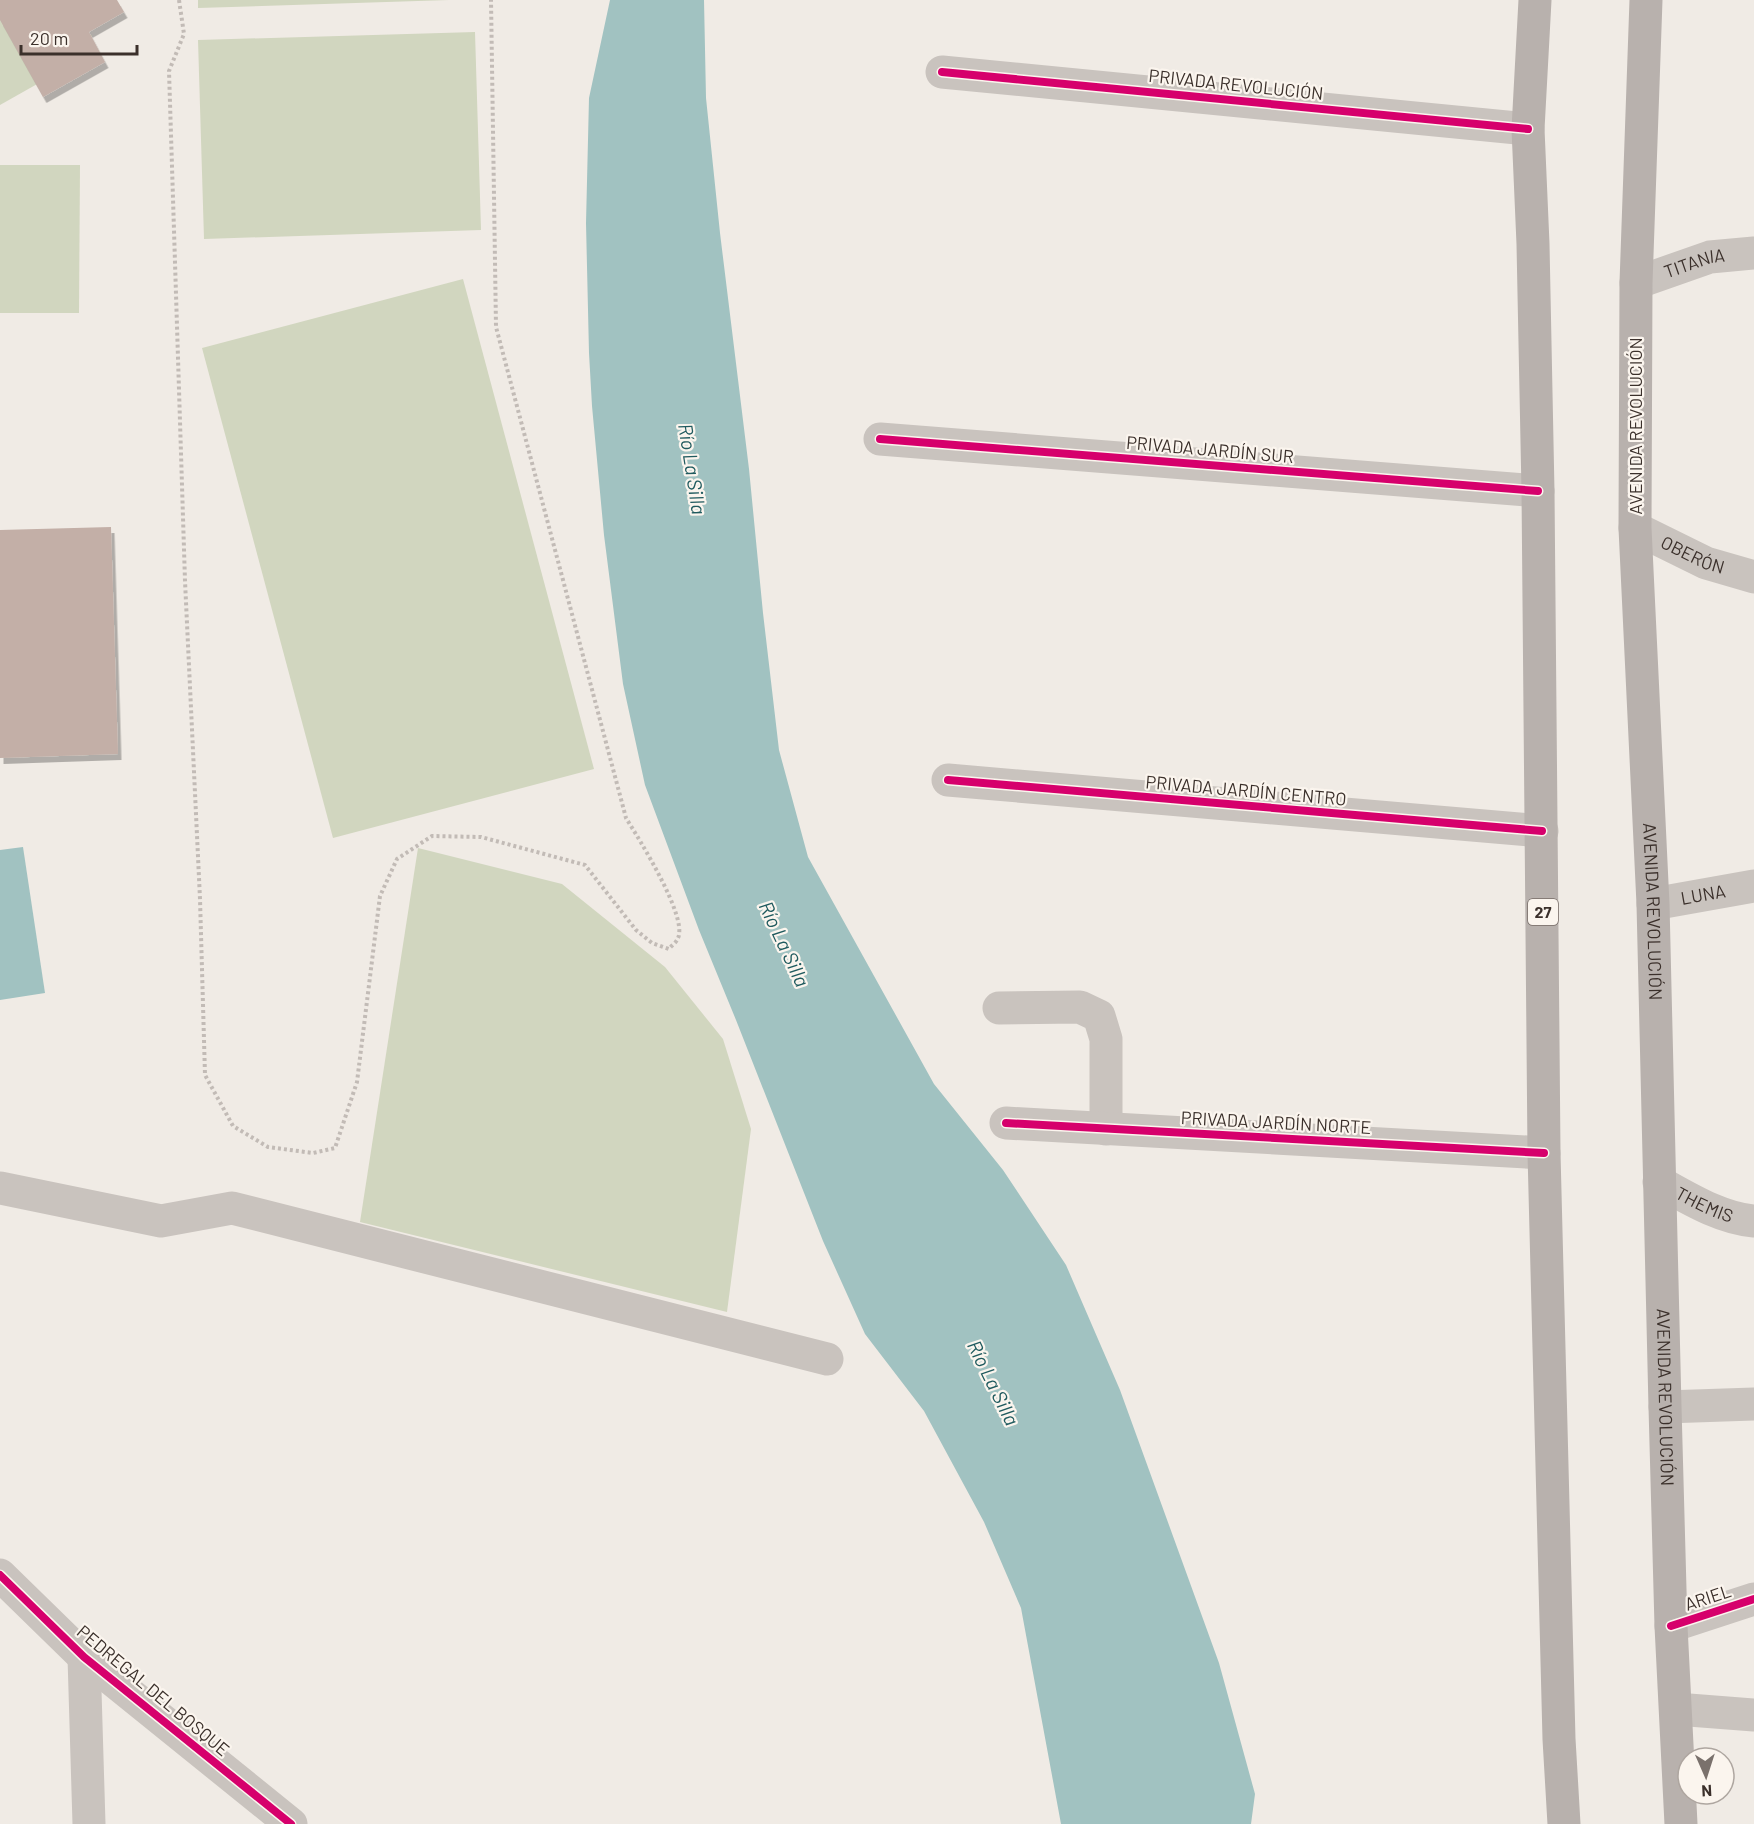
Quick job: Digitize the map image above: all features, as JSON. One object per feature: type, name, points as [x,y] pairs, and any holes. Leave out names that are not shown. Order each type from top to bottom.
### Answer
[{"type":"main road","name":"27","points":[[1536,0],[1528,129],[1533,244],[1538,491],[1544,1153],[1559,1739],[1564,1824]]},
{"type":"main road","name":"AVENIDA REVOLUCIÓN","points":[[1646,0],[1636,283],[1635,528],[1653,904],[1671,1626],[1681,1824]]},
{"type":"street","name":"PRIVADA REVOLUCIÓN","points":[[942,72],[1528,129]]},
{"type":"street","name":"TITANIA","points":[[1636,283],[1710,257],[1754,253]]},
{"type":"street","name":"PRIVADA JARDÍN SUR","points":[[880,439],[1538,491]]},
{"type":"street","name":"OBERÓN","points":[[1635,528],[1706,563],[1754,577]]},
{"type":"street","name":"PRIVADA JARDÍN CENTRO","points":[[948,780],[1542,831]]},
{"type":"street","name":"LUNA","points":[[1653,904],[1754,886]]},
{"type":"street","points":[[999,1008],[1080,1007],[1099,1016],[1106,1039],[1106,1129]]},
{"type":"street","name":"PRIVADA JARDÍN NORTE","points":[[1006,1123],[1544,1153]]},
{"type":"street","name":"THEMIS","points":[[1659,1182],[1702,1205],[1754,1221]]},
{"type":"street","points":[[0,1188],[161,1221],[232,1208],[827,1359]]},
{"type":"street","points":[[1665,1407],[1754,1404]]},
{"type":"street","name":"PEDREGAL DEL BOSQUE","points":[[0,1575],[84,1657],[291,1824]]},
{"type":"street","name":"ARIEL","points":[[1671,1626],[1754,1599]]},
{"type":"street","points":[[84,1657],[89,1824]]},
{"type":"street","points":[[1676,1709],[1754,1715]]},
{"type":"path","points":[[179,0],[183,34],[169,71],[185,581],[200,899],[205,1075],[233,1126],[268,1147],[313,1154],[335,1148],[357,1083],[381,897],[397,859],[432,836],[481,837],[585,865],[636,930],[652,943],[669,949],[679,938],[680,921],[660,876],[626,818],[496,327],[491,0]]},
{"type":"green space","points":[[0,0],[62,70],[0,105]]},
{"type":"green space","points":[[198,0],[449,0],[198,8]]},
{"type":"green space","points":[[475,32],[481,230],[204,239],[198,40]]},
{"type":"green space","points":[[0,165],[80,165],[79,313],[0,313]]},
{"type":"green space","points":[[463,279],[594,769],[333,838],[202,348]]},
{"type":"green space","points":[[418,848],[562,884],[665,967],[723,1039],[751,1129],[727,1312],[360,1222]]},
{"type":"water","name":"Río La Silla","points":[[610,0],[704,0],[706,98],[779,750],[808,857],[934,1084],[1003,1170],[1066,1265],[1120,1390],[1219,1663],[1255,1794],[1251,1824],[1061,1824],[1021,1608],[984,1522],[924,1411],[865,1334],[823,1241],[699,930],[645,785],[623,684],[604,535],[589,353],[586,223],[589,98]]},
{"type":"water","points":[[23,847],[45,993],[0,1000],[0,850]]},
{"type":"building","points":[[0,0],[117,0],[124,12],[89,32],[105,62],[43,97],[0,20]]},
{"type":"building","points":[[111,527],[118,754],[0,758],[0,530]]},
{"type":"cycle path","points":[[942,72],[1528,129]]},
{"type":"cycle path","points":[[880,439],[1538,491]]},
{"type":"cycle path","points":[[948,780],[1542,831]]},
{"type":"cycle path","points":[[1006,1123],[1544,1153]]},
{"type":"cycle path","points":[[0,1575],[84,1657],[291,1824]]},
{"type":"cycle path","points":[[1671,1626],[1754,1599]]}]
